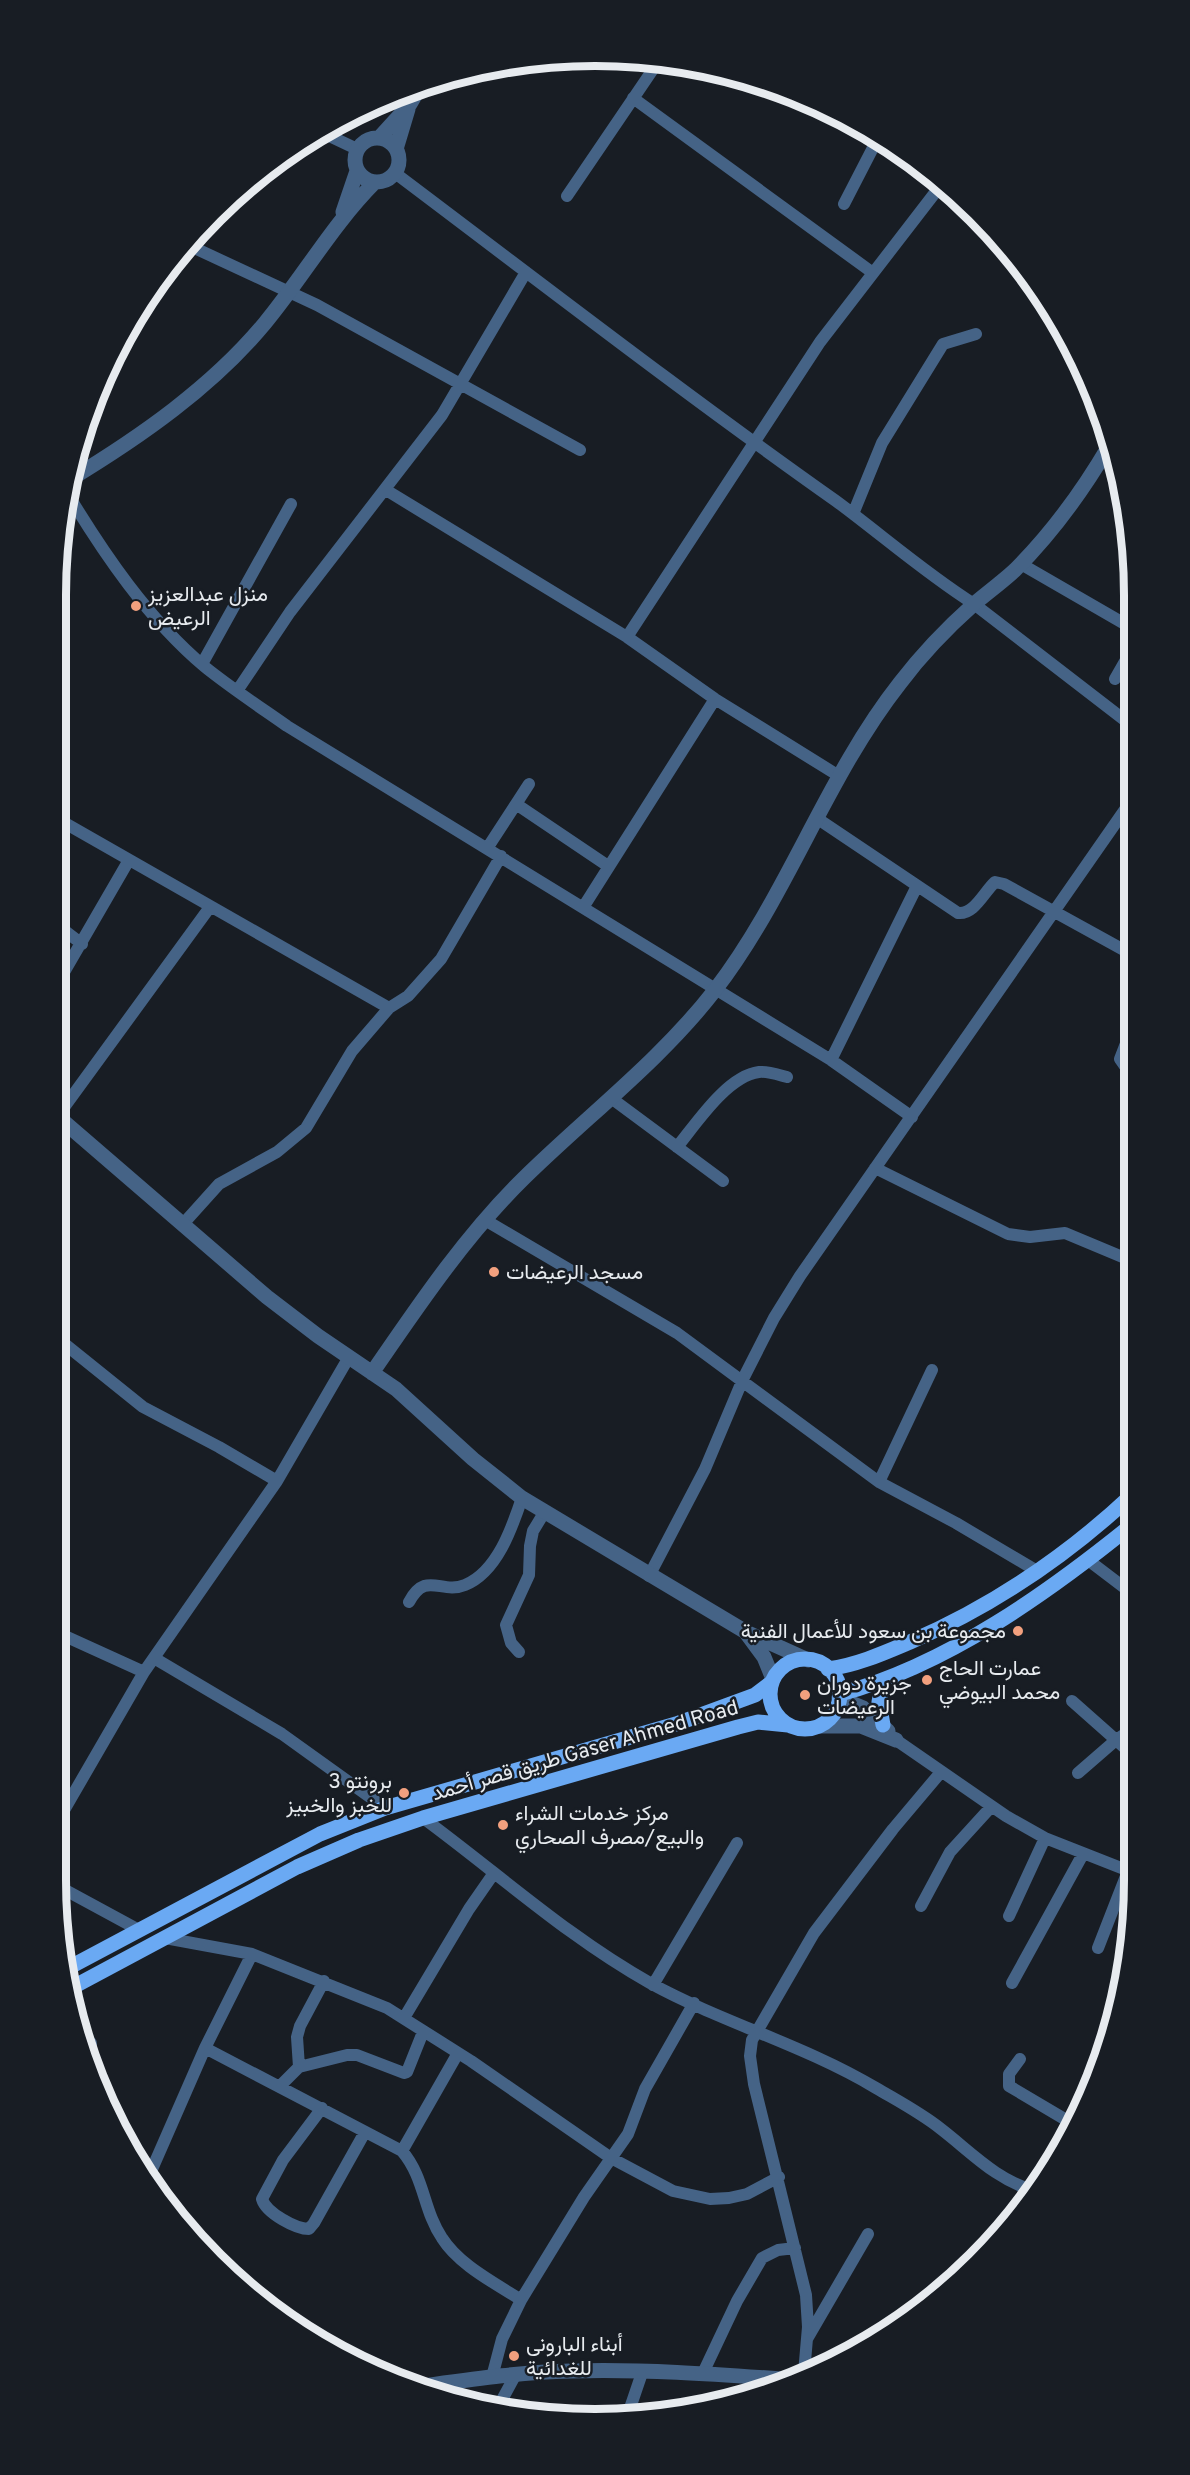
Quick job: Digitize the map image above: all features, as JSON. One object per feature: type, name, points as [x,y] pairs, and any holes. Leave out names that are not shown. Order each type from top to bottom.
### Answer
[{"type":"main road","points":[[828,1669],[848,1666],[947,1626],[1037,1572],[1097,1527],[1124,1502]]},
{"type":"main road","points":[[839,1696],[883,1681],[1005,1617],[1088,1560],[1124,1531]]},
{"type":"main road","points":[[808,1660],[828,1669],[837,1680],[839,1696],[829,1719],[820,1726],[804,1729],[788,1725],[778,1717],[772,1707],[770,1694],[772,1680],[791,1662],[808,1660]]},
{"type":"main road","name":"طريق قصر أحمد Gaser Ahmed Road","points":[[73,1965],[320,1834],[386,1808],[676,1724],[755,1695],[772,1680]]},
{"type":"main road","points":[[883,1681],[879,1702],[883,1725]]},
{"type":"main road","name":"طريق قصر أحمد Gaser Ahmed Road","points":[[77,1985],[297,1867],[359,1840],[423,1818],[738,1727],[758,1722],[788,1725]]},
{"type":"street","points":[[567,196],[653,70]]},
{"type":"street","points":[[633,98],[873,273]]},
{"type":"street","points":[[396,149],[409,100]]},
{"type":"street","points":[[379,138],[406,101]]},
{"type":"street","points":[[331,137],[357,149]]},
{"type":"street","points":[[338,223],[357,171],[354,156],[357,149],[366,140],[379,138],[389,141],[396,149],[399,161],[395,173],[383,181],[375,182],[365,179],[357,171]]},
{"type":"street","points":[[844,204],[874,146]]},
{"type":"street","points":[[395,173],[755,444],[974,604],[1124,720]]},
{"type":"street","points":[[80,473],[115,452],[197,390],[264,325],[338,223],[375,182]]},
{"type":"street","points":[[627,637],[820,342],[937,191]]},
{"type":"street","points":[[195,248],[380,339],[580,450]]},
{"type":"street","points":[[237,691],[290,612],[386,490],[460,385],[526,272]]},
{"type":"street","points":[[853,514],[882,443],[942,344],[976,334]]},
{"type":"street","points":[[372,1373],[484,1220],[522,1179],[663,1047],[715,990],[743,950],[818,819],[839,776],[900,682],[934,643],[974,604],[1021,564],[1060,523],[1105,453]]},
{"type":"street","points":[[386,490],[627,637],[715,699],[839,776]]},
{"type":"street","points":[[74,504],[118,571],[179,642],[202,664],[237,691],[287,726],[488,847],[831,1060],[912,1116]]},
{"type":"street","points":[[202,664],[291,504]]},
{"type":"street","points":[[1021,564],[1124,624]]},
{"type":"street","points":[[1115,678],[1124,663]]},
{"type":"street","points":[[584,906],[715,699]]},
{"type":"street","points":[[488,847],[529,783]]},
{"type":"street","points":[[516,804],[608,866]]},
{"type":"street","points":[[649,1576],[705,1469],[744,1379],[774,1318],[800,1276],[1124,811]]},
{"type":"street","points":[[818,819],[958,913],[964,914],[970,910],[994,882],[1004,884],[1124,950]]},
{"type":"street","points":[[66,824],[389,1008]]},
{"type":"street","points":[[183,1224],[219,1184],[277,1152],[306,1128],[352,1051],[389,1008],[408,996],[441,959],[501,856]]},
{"type":"street","points":[[66,970],[129,860]]},
{"type":"street","points":[[831,1060],[917,886]]},
{"type":"street","points":[[66,1102],[210,907]]},
{"type":"street","points":[[66,932],[82,944]]},
{"type":"street","points":[[1124,1049],[1120,1059],[1124,1065]]},
{"type":"street","points":[[677,1147],[720,1094],[741,1080],[759,1072],[787,1077]]},
{"type":"street","points":[[611,1098],[723,1181]]},
{"type":"street","points":[[66,1125],[267,1297],[396,1389],[473,1459],[522,1498],[746,1632],[808,1660]]},
{"type":"street","points":[[874,1168],[1008,1234],[1030,1237],[1065,1233],[1124,1258]]},
{"type":"street","points":[[484,1220],[646,1313],[744,1379],[879,1482],[956,1523],[1037,1572]]},
{"type":"street","points":[[66,1344],[144,1407],[277,1481]]},
{"type":"street","points":[[66,1807],[144,1672],[277,1481],[349,1357]]},
{"type":"street","points":[[879,1482],[932,1370]]},
{"type":"street","points":[[409,1602],[421,1587],[431,1583],[457,1588],[468,1584],[484,1572],[506,1540],[522,1498]]},
{"type":"street","points":[[519,1652],[511,1643],[506,1626],[529,1575],[533,1531],[544,1513]]},
{"type":"street","points":[[1088,1560],[1124,1587]]},
{"type":"street","points":[[746,1632],[764,1657],[772,1680]]},
{"type":"street","points":[[66,1637],[144,1672]]},
{"type":"street","points":[[154,1658],[282,1734],[386,1808]]},
{"type":"street","points":[[839,1696],[863,1708],[896,1740]]},
{"type":"street","points":[[1072,1701],[1124,1747]]},
{"type":"street","points":[[820,1726],[861,1726],[896,1740],[991,1807],[1045,1838],[1124,1869]]},
{"type":"street","points":[[1078,1773],[1124,1735]]},
{"type":"street","points":[[805,2365],[807,2339],[806,2295],[751,2069],[750,2047],[756,2030],[814,1933],[893,1829],[941,1772]]},
{"type":"street","points":[[921,1906],[944,1861],[991,1807]]},
{"type":"street","points":[[423,1818],[579,1939],[653,1985],[828,2062],[875,2087],[922,2115],[987,2167],[1026,2187]]},
{"type":"street","points":[[1009,1916],[1045,1838]]},
{"type":"street","points":[[653,1985],[737,1843]]},
{"type":"street","points":[[1012,1983],[1083,1854]]},
{"type":"street","points":[[404,2018],[469,1909],[494,1873]]},
{"type":"street","points":[[1098,1948],[1124,1889]]},
{"type":"street","points":[[66,1891],[139,1930]]},
{"type":"street","points":[[165,1938],[252,1954],[324,1981],[404,2018],[610,2158],[673,2191],[710,2199],[747,2194],[779,2177]]},
{"type":"street","points":[[153,2170],[206,2048],[252,1954]]},
{"type":"street","points":[[299,2067],[297,2037],[300,2026],[324,1981]]},
{"type":"street","points":[[492,2377],[502,2339],[521,2300],[610,2158],[628,2134],[650,2080],[694,2003]]},
{"type":"street","points":[[281,2085],[299,2067],[357,2055],[404,2073],[407,2072],[423,2032]]},
{"type":"street","points":[[206,2048],[281,2085],[402,2151],[420,2177],[436,2229],[448,2246],[521,2300]]},
{"type":"street","points":[[402,2151],[458,2053]]},
{"type":"street","points":[[1020,2059],[1009,2074],[1009,2086],[1066,2120]]},
{"type":"street","points":[[322,2108],[283,2160],[262,2199],[267,2208],[300,2229],[309,2229],[314,2223],[365,2132]]},
{"type":"street","points":[[807,2339],[868,2234]]},
{"type":"street","points":[[703,2373],[737,2301],[762,2258],[778,2250],[795,2248]]},
{"type":"street","points":[[436,2384],[516,2374],[573,2371],[703,2373],[772,2378]]},
{"type":"street","points":[[630,2408],[642,2373]]},
{"type":"street","points":[[502,2400],[516,2374]]},
{"type":"place","name":"منزل عبدالعزيز الرعيض","points":[[136,606]]},
{"type":"place","name":"مسجد الرعيضات","points":[[494,1272]]},
{"type":"place","name":"مجموعة بن سعود للأعمال الفنية","points":[[1018,1631]]},
{"type":"place","name":"عمارت الحاج محمد البيوضي","points":[[927,1680]]},
{"type":"place","name":"جزيرة دوران الرعيضات","points":[[805,1695]]},
{"type":"place","name":"برونتو 3 للخبز والخبيز","points":[[404,1793]]},
{"type":"place","name":"مركز خدمات الشراء والبيع/مصرف الصحاري","points":[[503,1825]]},
{"type":"place","name":"أبناء البارونى للغدائية","points":[[514,2356]]}]
